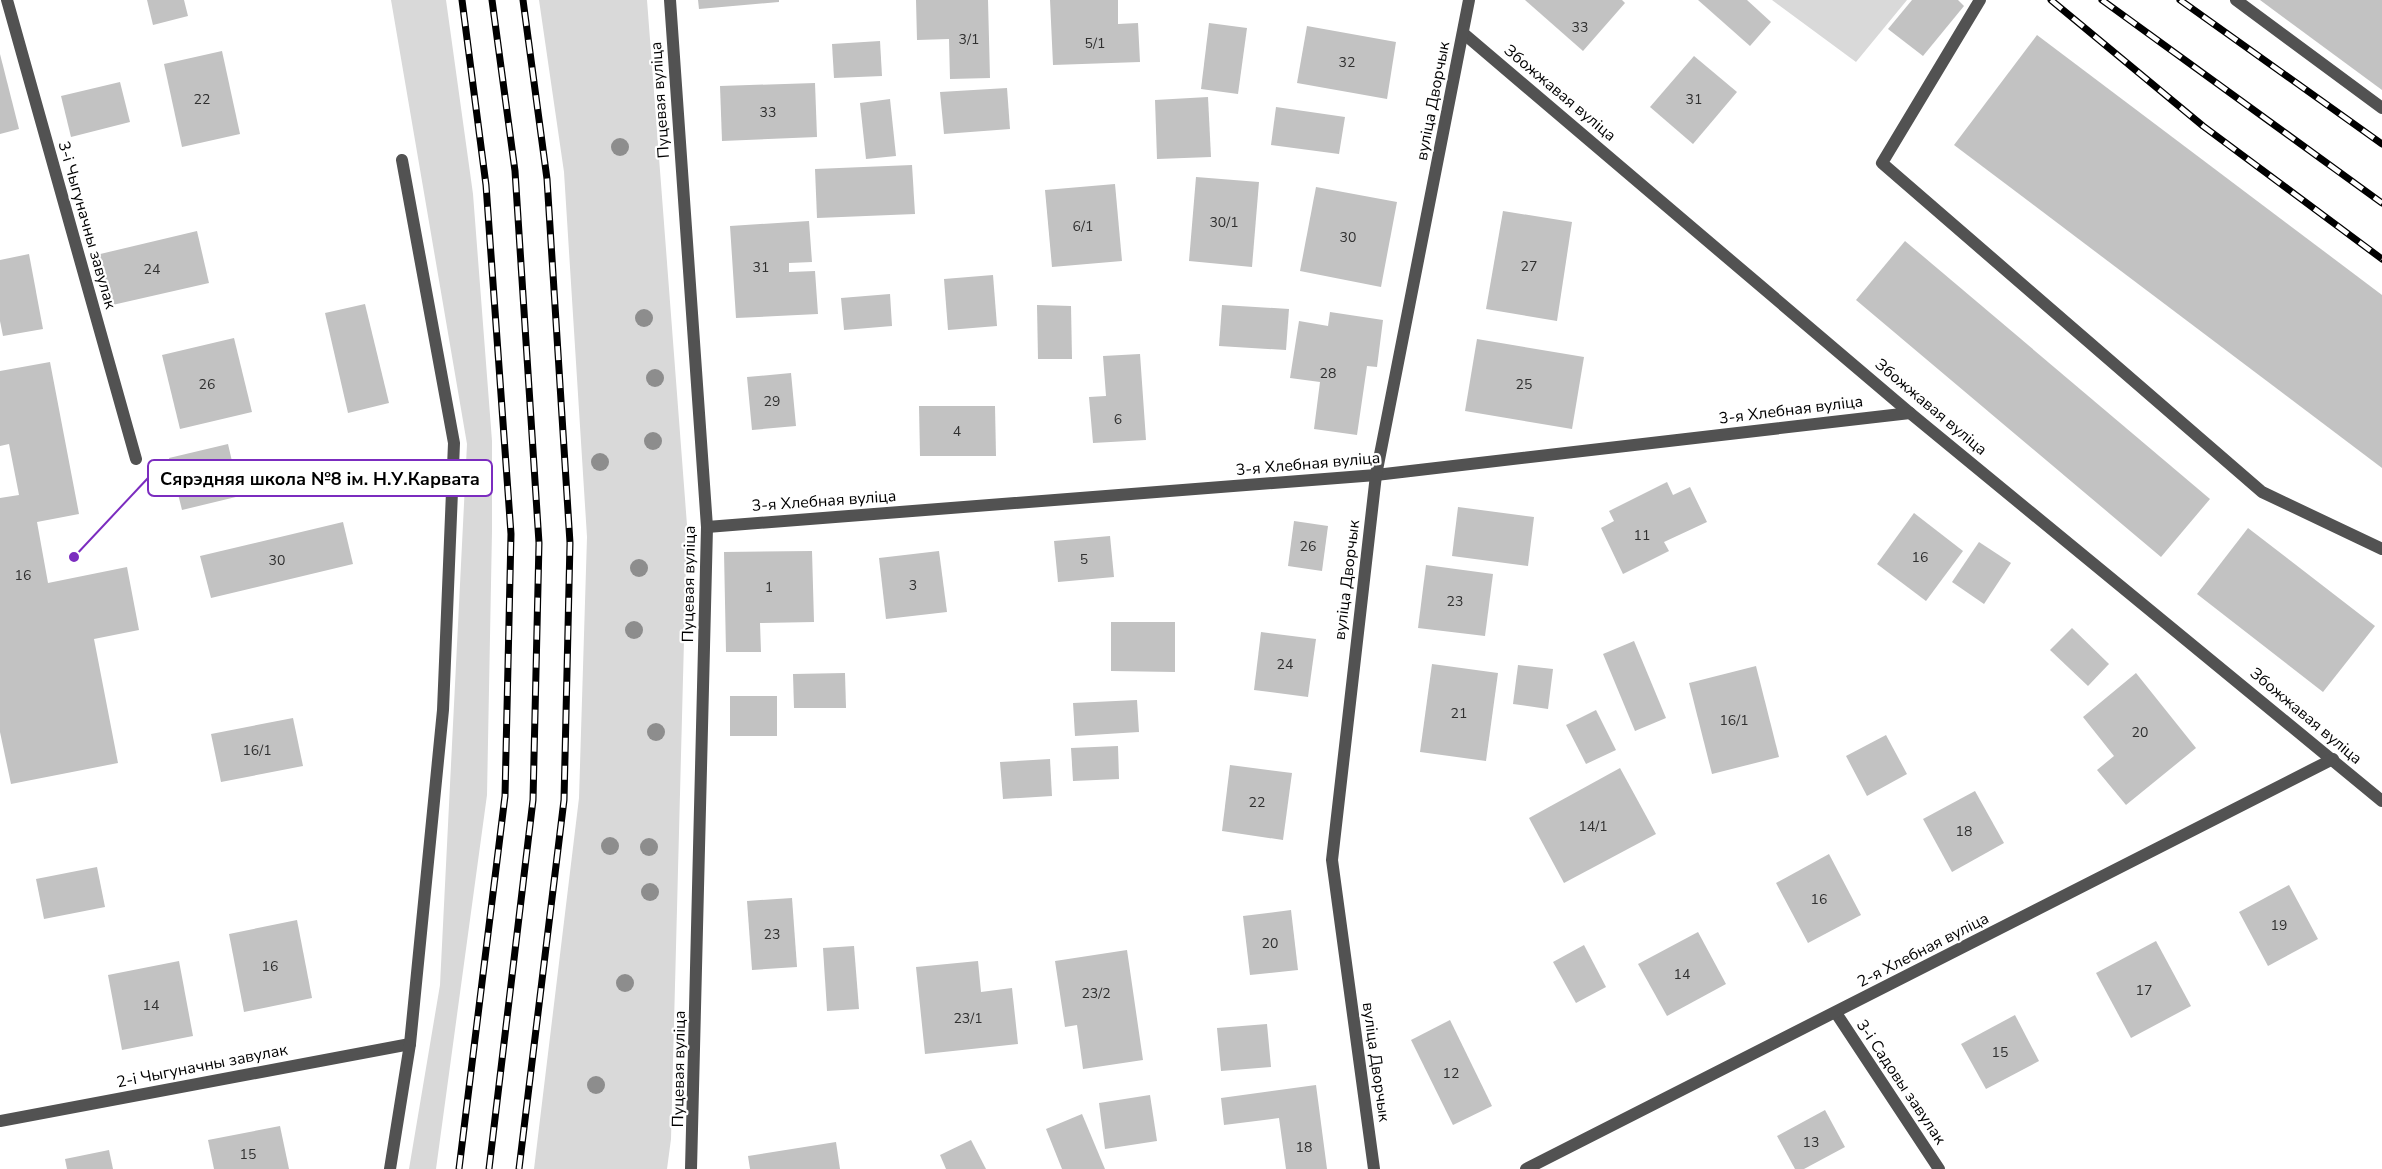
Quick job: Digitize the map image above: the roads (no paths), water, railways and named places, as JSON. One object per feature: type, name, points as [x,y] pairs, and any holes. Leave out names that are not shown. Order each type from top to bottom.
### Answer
[{"type":"street","name":"3-і Чыгуначны завулак","points":[[7,0],[136,459]]},
{"type":"street","name":"Пуцевая вуліца","points":[[670,0],[707,527],[694,1141],[691,1169]]},
{"type":"street","name":"вуліца Дворчык","points":[[1374,1169],[1332,860],[1376,475],[1469,0]]},
{"type":"street","points":[[1980,0],[1882,163],[2262,492],[2382,549]]},
{"type":"street","points":[[2236,0],[2382,108]]},
{"type":"street","name":"Збожжавая вуліца","points":[[1463,33],[1911,412],[2382,801]]},
{"type":"street","points":[[390,1169],[410,1044],[443,710],[454,443],[402,160]]},
{"type":"street","name":"3-я Хлебная вуліца","points":[[707,527],[1376,475],[1911,412]]},
{"type":"street","name":"2-я Хлебная вуліца","points":[[1526,1169],[2333,759]]},
{"type":"street","name":"3-і Садовы завулак","points":[[1836,1013],[1939,1169]]},
{"type":"street","name":"2-і Чыгуначны завулак","points":[[0,1121],[410,1044]]},
{"type":"railway","points":[[459,1169],[505,796],[511,534],[486,185],[462,0]]},
{"type":"railway","points":[[489,1169],[533,800],[539,543],[515,171],[492,0]]},
{"type":"railway","points":[[519,1169],[564,800],[570,543],[547,179],[523,0]]},
{"type":"railway","points":[[2051,0],[2203,126],[2382,259]]},
{"type":"railway","points":[[2102,0],[2382,203]]},
{"type":"railway","points":[[2180,0],[2382,144]]},
{"type":"place","name":"Сярэдняя школа №8 ім. Н.У.Карвата","points":[[74,557]]}]
